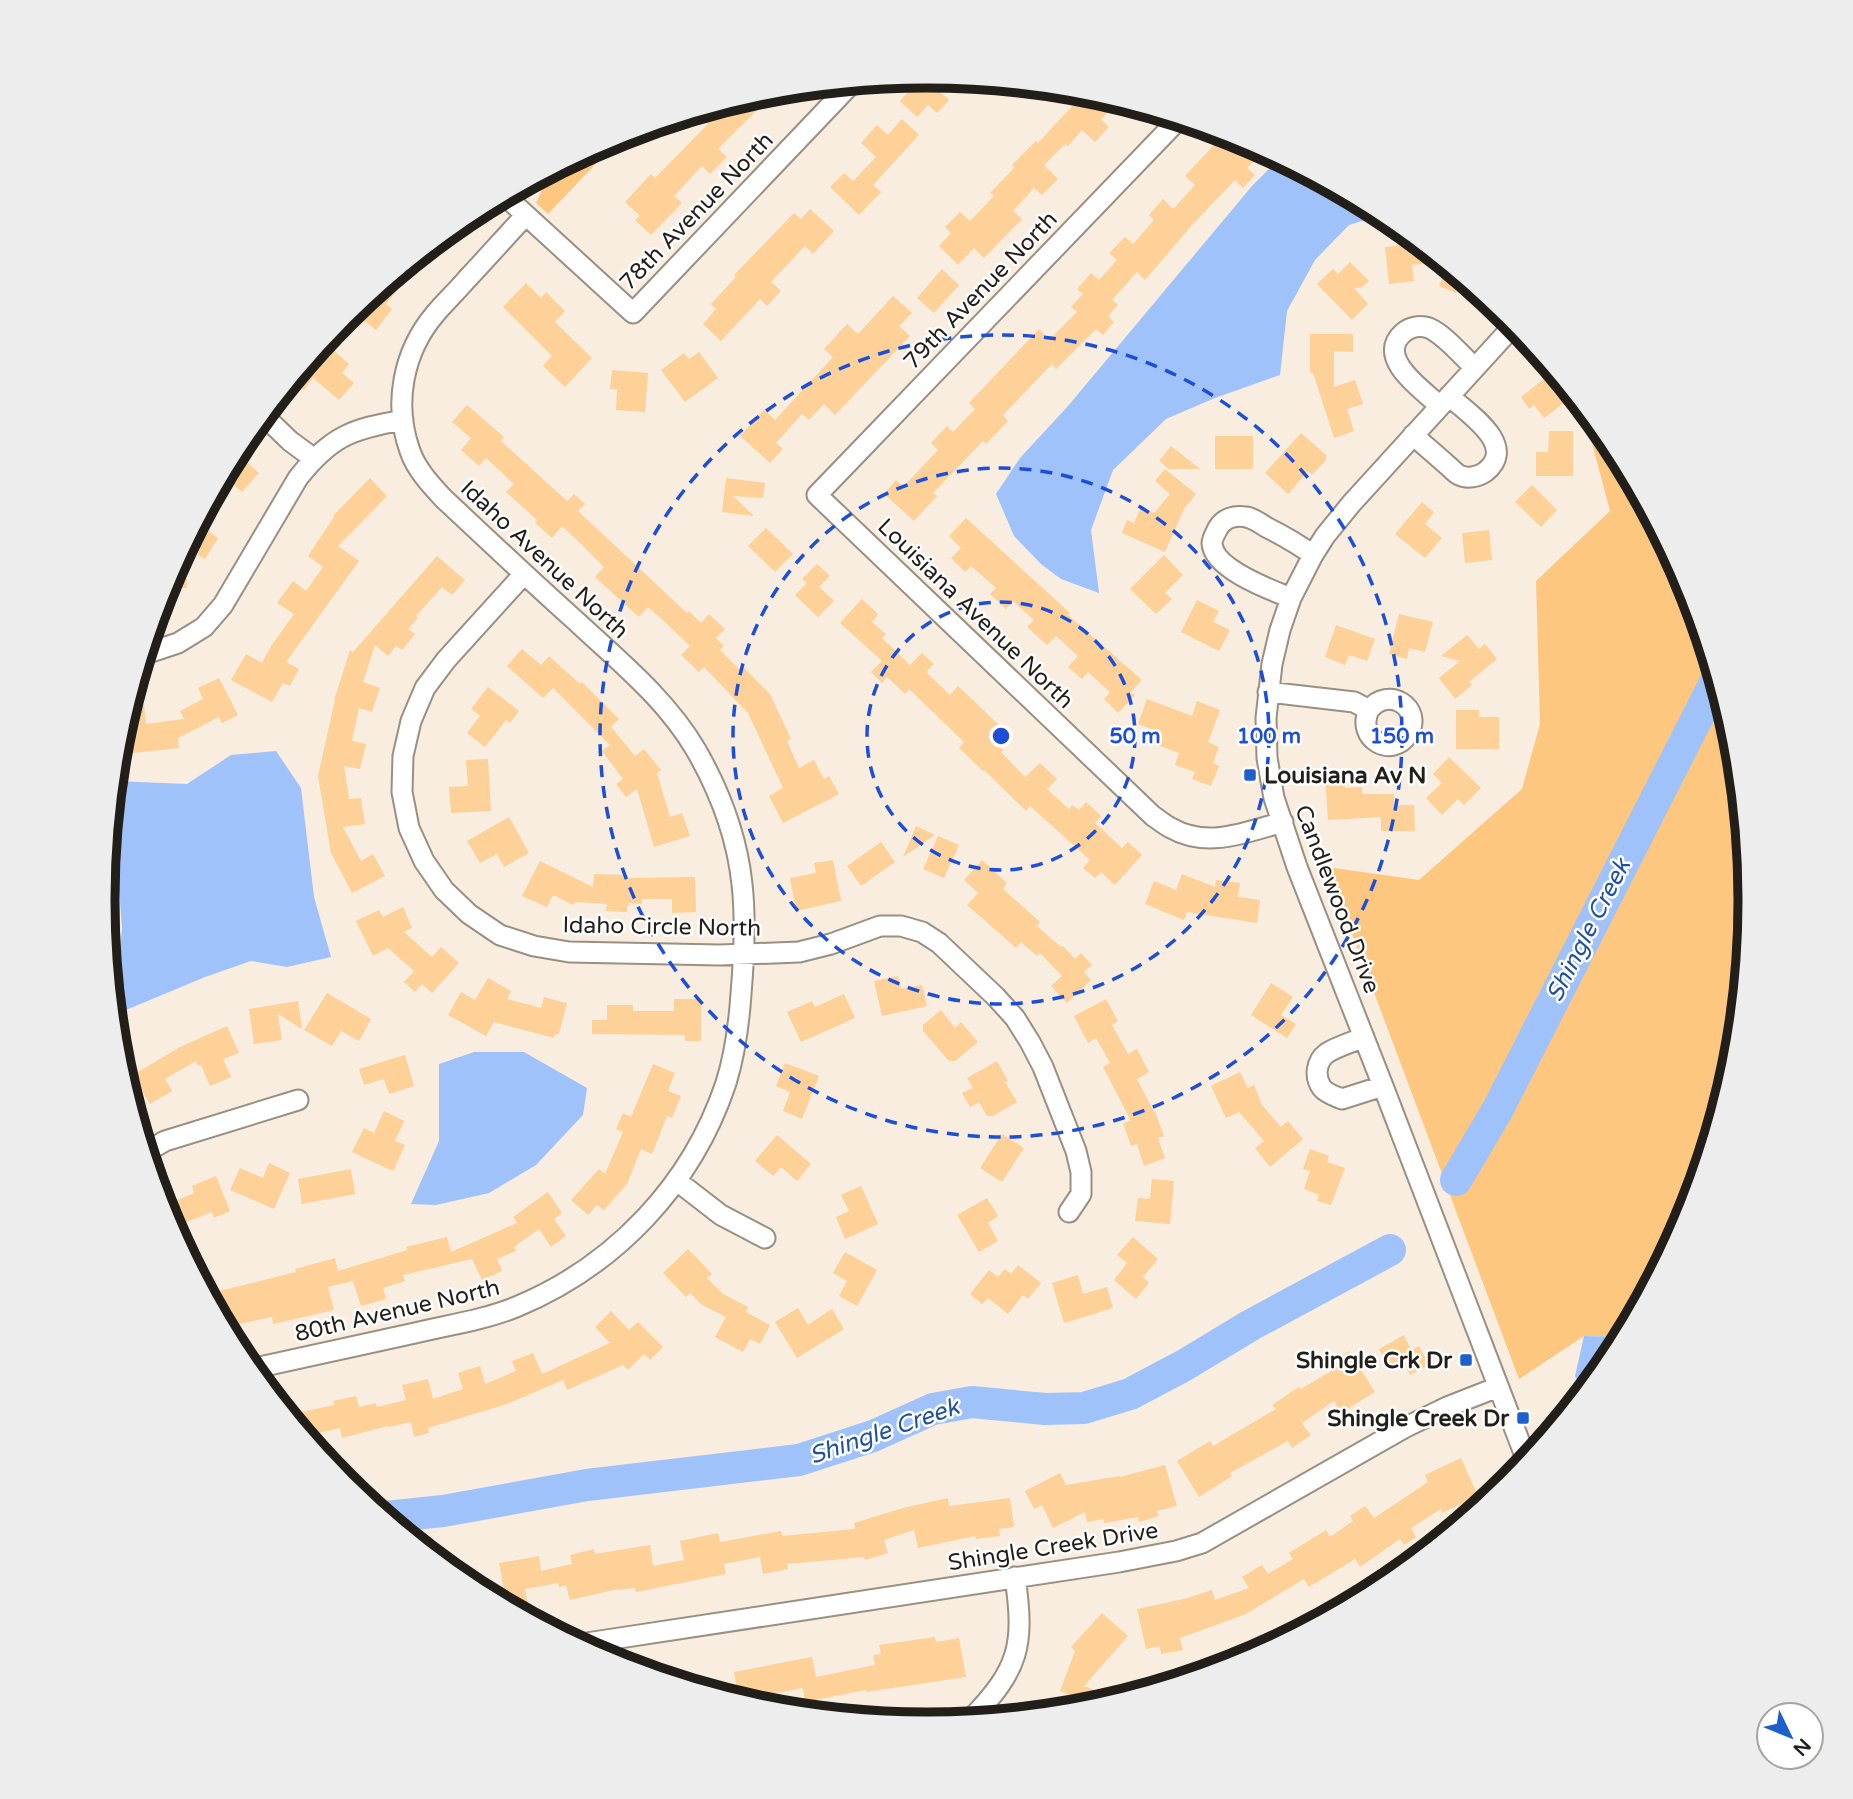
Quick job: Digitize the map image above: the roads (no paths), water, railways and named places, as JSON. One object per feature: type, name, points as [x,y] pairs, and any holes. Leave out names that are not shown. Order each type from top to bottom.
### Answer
[{"type":"street","name":"78th Avenue North","points":[[526,215],[633,313],[844,92]]},
{"type":"street","name":"79th Avenue North","points":[[817,495],[1172,126]]},
{"type":"street","points":[[511,202],[526,215]]},
{"type":"street","name":"Idaho Avenue North","points":[[526,215],[433,316],[418,339],[407,366],[401,396],[410,453],[424,477],[444,499],[636,676],[668,711],[695,749],[717,792],[733,837],[742,883],[743,954]]},
{"type":"street","points":[[1413,435],[1459,475],[1482,475],[1492,467],[1496,458],[1496,446],[1491,434],[1402,370],[1396,361],[1395,344],[1409,329],[1416,326],[1426,327],[1475,368]]},
{"type":"street","name":"Candlewood Drive","points":[[1508,332],[1351,504],[1313,555],[1291,598],[1272,664],[1266,718],[1267,758],[1274,798],[1297,867],[1523,1450]]},
{"type":"street","points":[[154,651],[178,643],[204,627],[223,605],[298,478],[313,458],[330,444],[351,433],[373,425],[403,420]]},
{"type":"street","points":[[270,422],[290,442],[313,458]]},
{"type":"street","name":"Louisiana Avenue North","points":[[817,495],[1153,816],[1173,830],[1197,837],[1221,839],[1283,822]]},
{"type":"street","points":[[1291,598],[1266,588],[1225,565],[1212,543],[1216,530],[1224,520],[1248,517],[1290,539],[1313,555]]},
{"type":"street","name":"Idaho Circle North","points":[[524,574],[446,660],[425,688],[411,721],[403,756],[402,792],[409,828],[424,861],[444,890],[470,914],[500,934],[534,946],[569,952],[799,952],[831,944],[880,926],[901,926],[922,932],[939,943],[1015,1018],[1044,1067],[1076,1151],[1081,1172],[1081,1194],[1069,1212]]},
{"type":"street","points":[[1268,692],[1354,702],[1369,710]]},
{"type":"street","name":"80th Avenue North","points":[[262,1367],[514,1308],[562,1284],[606,1255],[646,1219],[677,1181],[707,1131],[726,1082],[738,1031],[743,954]]},
{"type":"street","points":[[1364,1037],[1326,1053],[1316,1074],[1321,1087],[1330,1095],[1342,1099],[1383,1086]]},
{"type":"street","points":[[154,1148],[165,1141],[298,1100]]},
{"type":"street","points":[[677,1181],[721,1215],[765,1238]]},
{"type":"street","name":"Shingle Creek Drive","points":[[597,1641],[1176,1551],[1202,1543],[1404,1428],[1498,1387]]},
{"type":"street","points":[[979,1710],[1005,1680],[1016,1654],[1020,1628],[1015,1577]]},
{"type":"water","points":[[1273,165],[1333,196],[1369,219],[1349,225],[1315,260],[1287,311],[1280,375],[1166,419],[1113,470],[1091,530],[1099,593],[1061,579],[1041,564],[1014,536],[996,494],[1020,458],[1068,406],[1252,186]]},
{"type":"water","points":[[276,751],[301,788],[314,897],[331,957],[287,967],[251,961],[122,1012],[118,973],[122,928],[116,857],[123,781],[187,784],[231,755]]},
{"type":"water","points":[[474,1052],[524,1052],[587,1088],[583,1115],[536,1165],[489,1193],[436,1205],[411,1204],[439,1141],[439,1064]]},
{"type":"water","points":[[1584,1336],[1611,1337],[1579,1384],[1575,1376]]},
{"type":"waterway","name":"Shingle Creek","points":[[1456,1180],[1498,1109],[1711,690]]},
{"type":"waterway","name":"Shingle Creek","points":[[398,1516],[443,1511],[587,1485],[799,1460],[873,1436],[933,1409],[972,1402],[1045,1409],[1084,1408],[1130,1394],[1390,1250]]},
{"type":"place","name":"Louisiana Av N","points":[[1250,775]]},
{"type":"place","name":"Shingle Crk Dr","points":[[1466,1360]]},
{"type":"place","name":"Shingle Creek Dr","points":[[1523,1418]]}]
